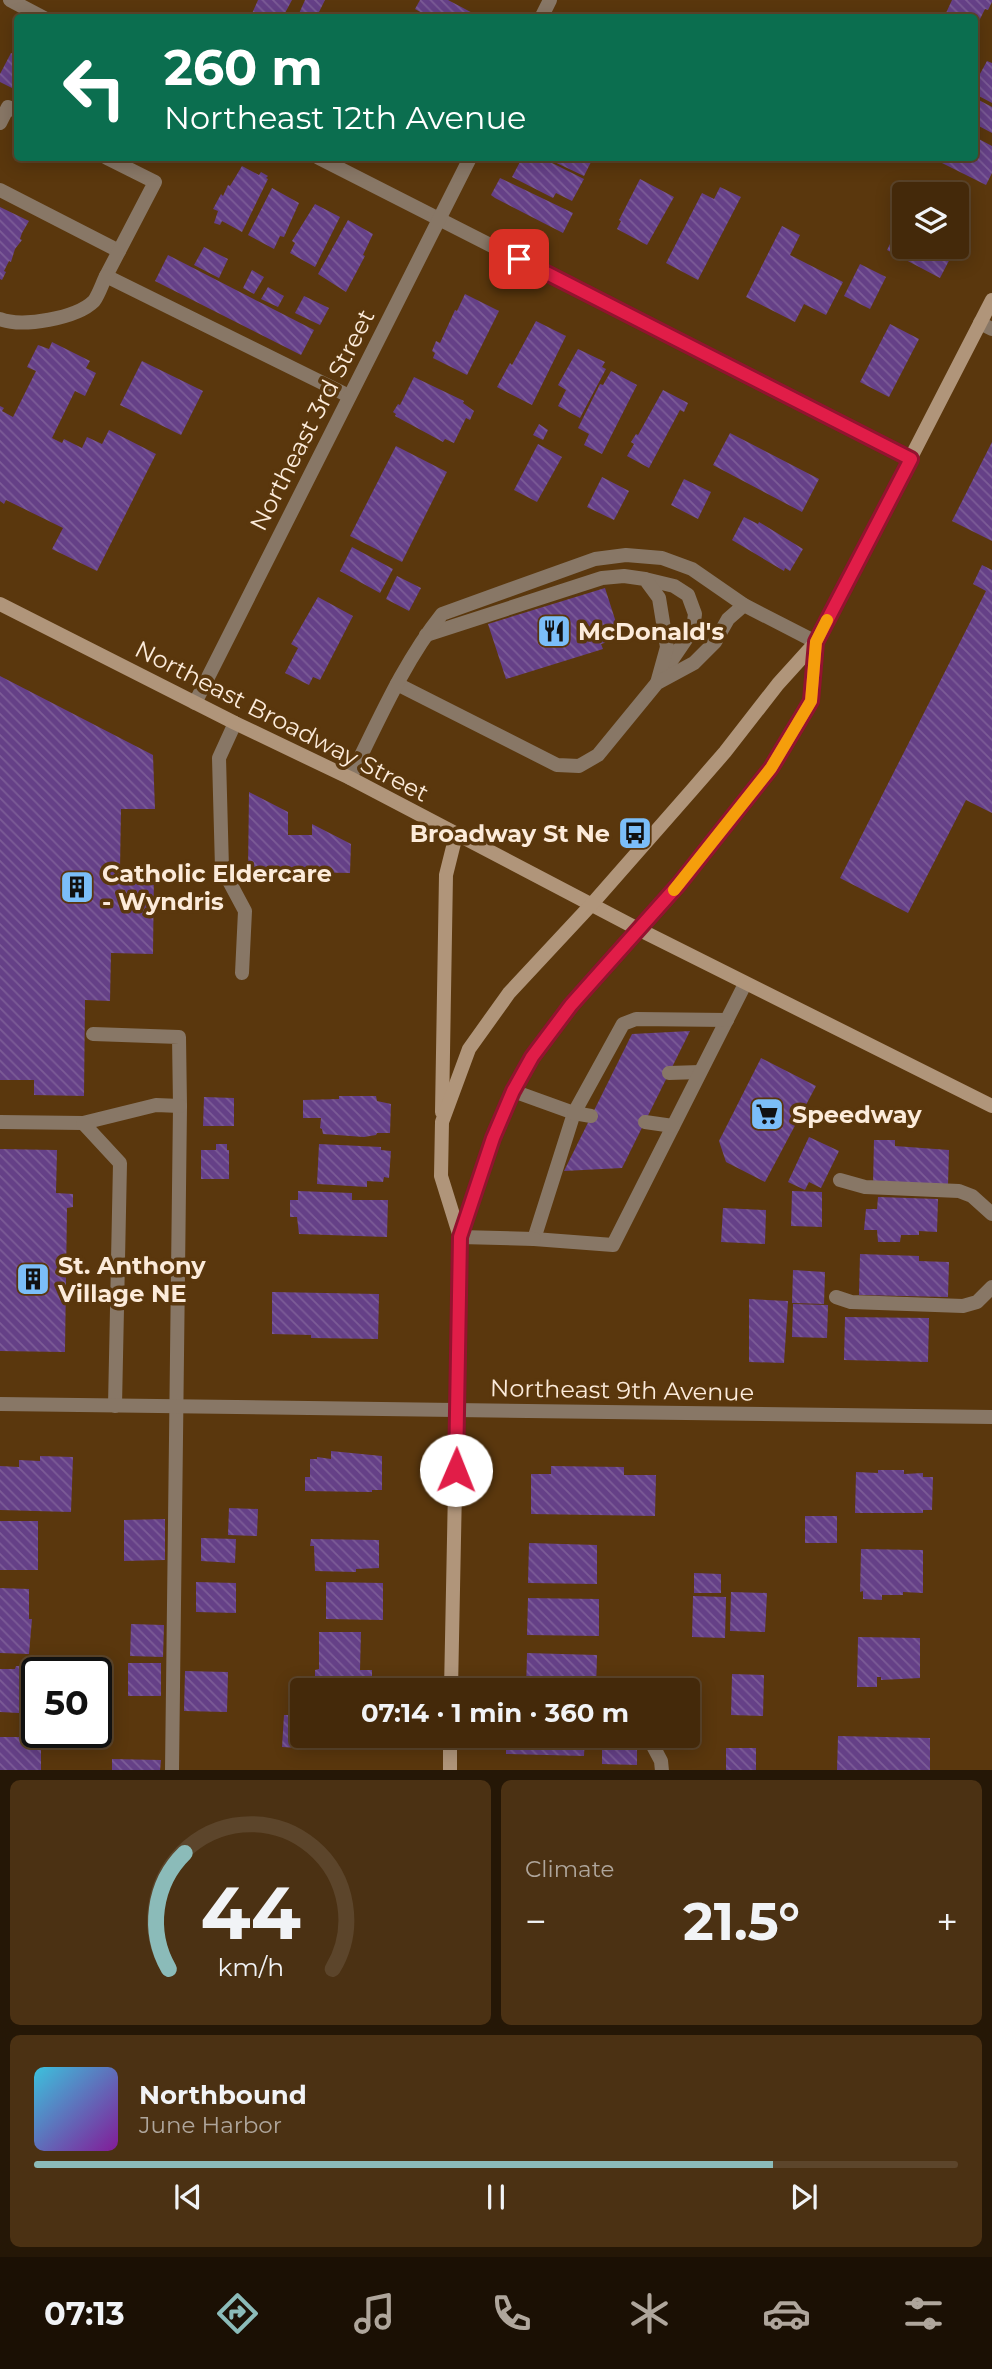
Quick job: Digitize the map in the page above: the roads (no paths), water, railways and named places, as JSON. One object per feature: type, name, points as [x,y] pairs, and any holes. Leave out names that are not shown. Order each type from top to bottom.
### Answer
[{"type":"main road","points":[[442,1122],[469,1049],[509,993],[592,905],[816,642],[911,459],[986,326],[992,300]]},
{"type":"main road","name":"Northeast Broadway Street","points":[[0,604],[350,778],[744,984],[992,1106]]},
{"type":"main road","points":[[451,1678],[460,1237],[493,1138],[513,1091],[532,1057],[571,1005],[679,884],[771,768],[811,701],[816,642]]},
{"type":"main road","points":[[456,835],[446,875],[441,1176],[460,1237]]},
{"type":"main road","points":[[450,1748],[450,1770]]},
{"type":"street","points":[[10,0],[36,14]]},
{"type":"street","points":[[0,124],[8,107],[14,110]]},
{"type":"street","points":[[0,319],[32,324],[83,309],[95,299],[155,182],[113,161]]},
{"type":"street","points":[[325,161],[911,459]]},
{"type":"street","name":"Northeast 3rd Street","points":[[195,703],[468,161]]},
{"type":"street","points":[[0,190],[119,251]]},
{"type":"street","points":[[106,276],[349,396]]},
{"type":"street","points":[[350,778],[397,684],[425,635],[442,614],[595,559],[626,555],[662,558],[692,569],[744,605],[816,642]]},
{"type":"street","points":[[397,684],[557,765],[579,766],[598,755],[657,683],[693,629],[695,614],[688,595],[674,586],[624,576],[602,578],[425,635]]},
{"type":"street","points":[[645,579],[659,598],[667,647],[657,683]]},
{"type":"street","points":[[657,683],[694,663],[715,642],[728,619],[744,605]]},
{"type":"street","points":[[235,723],[219,758],[222,868],[245,911],[242,973]]},
{"type":"street","points":[[460,1237],[613,1245],[744,984]]},
{"type":"street","points":[[534,1239],[575,1113],[623,1024],[636,1019],[727,1020]]},
{"type":"street","points":[[93,1034],[178,1037],[180,1106],[172,1770]]},
{"type":"street","points":[[598,1071],[613,1071]]},
{"type":"street","points":[[669,1073],[700,1072]]},
{"type":"street","points":[[513,1091],[591,1116]]},
{"type":"street","points":[[0,1122],[83,1122],[156,1105],[180,1106]]},
{"type":"street","points":[[83,1122],[120,1163],[115,1406]]},
{"type":"street","points":[[645,1122],[673,1126]]},
{"type":"street","points":[[840,1180],[866,1187],[959,1191],[972,1196],[992,1214]]},
{"type":"street","points":[[836,1297],[851,1302],[963,1306],[977,1301],[992,1287]]},
{"type":"street","name":"Northeast 9th Avenue","points":[[0,1404],[992,1417]]},
{"type":"street","points":[[654,1748],[662,1761],[662,1770]]},
{"type":"place","name":"McDonald's","points":[[554,631]]},
{"type":"place","name":"Broadway St Ne","points":[[635,833]]},
{"type":"place","name":"Catholic Eldercare - Wyndris","points":[[77,887]]},
{"type":"place","name":"Speedway","points":[[767,1114]]},
{"type":"place","name":"St. Anthony Village NE","points":[[33,1279]]}]
